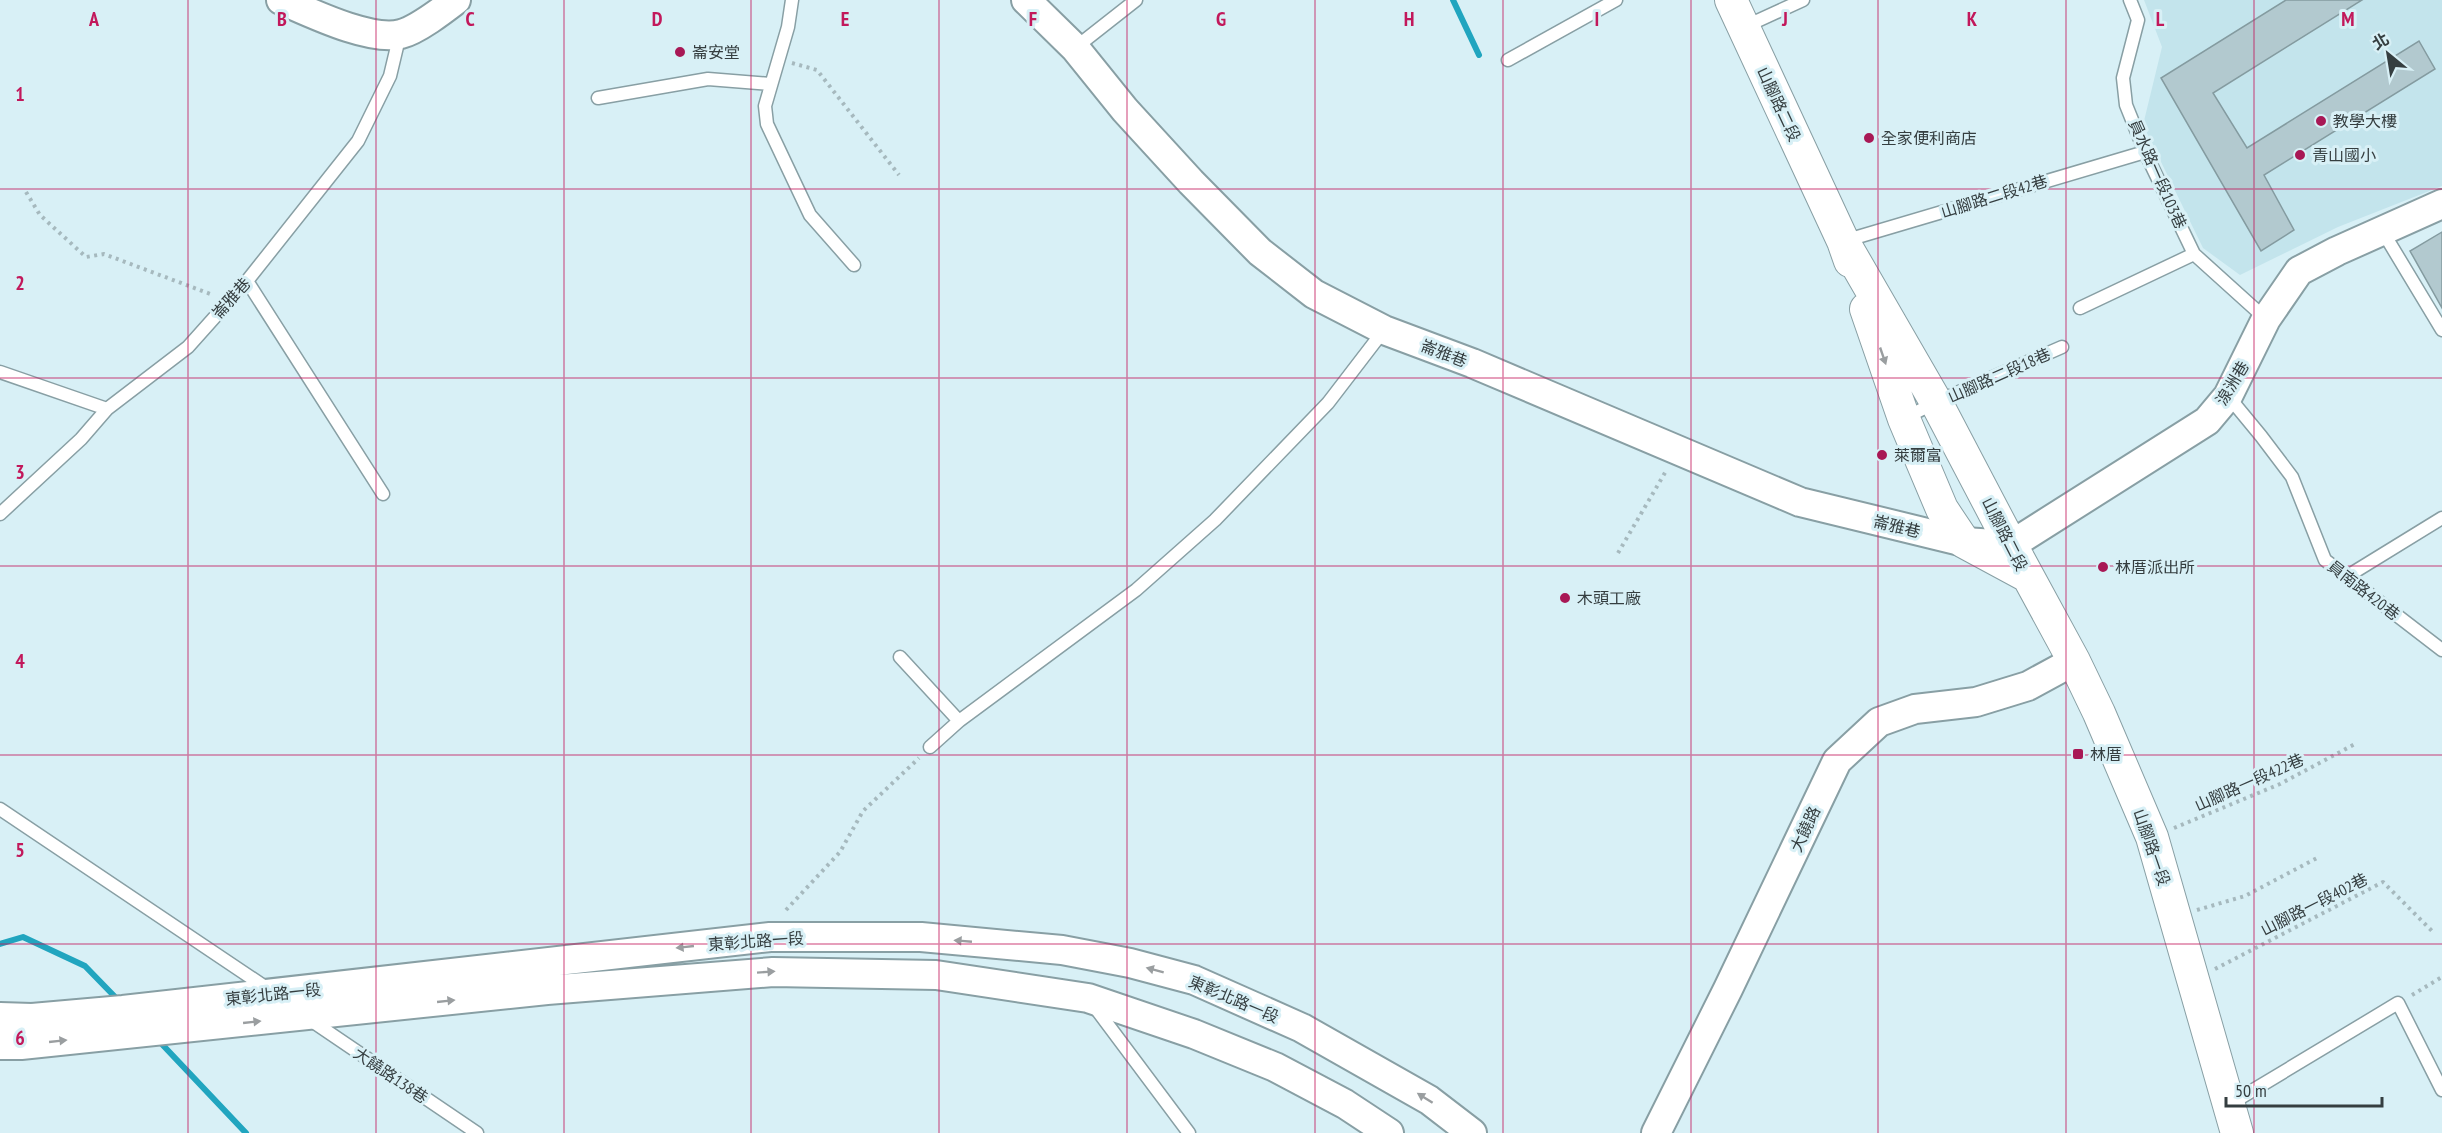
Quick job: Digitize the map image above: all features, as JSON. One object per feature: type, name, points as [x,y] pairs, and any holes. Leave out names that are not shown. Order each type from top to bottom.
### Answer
[{"type":"main road","name":"山腳路二段","points":[[1738,14],[1842,241],[1904,419],[1942,509],[1964,542],[2027,576]]},
{"type":"main road","name":"山腳路二段","points":[[1842,241],[1936,402],[2027,576]]},
{"type":"main road","name":"山腳路一段","points":[[2027,576],[2074,661],[2099,713],[2151,837],[2233,1119]]},
{"type":"street","points":[[281,0],[339,24],[371,33],[400,34],[435,16],[456,0]]},
{"type":"street","name":"崙雅巷","points":[[1026,0],[1075,48],[1125,110],[1260,252],[1314,294],[1384,330],[1472,363],[1800,502],[1964,542]]},
{"type":"street","name":"湶洲巷","points":[[2011,545],[2207,421],[2228,396],[2266,319],[2299,271],[2337,251],[2442,204]]},
{"type":"street","points":[[1964,542],[2011,545]]},
{"type":"street","name":"大饒路","points":[[1656,1133],[1743,959],[1837,761],[1879,722],[1915,709],[1976,702],[2028,686],[2074,661]]},
{"type":"street","name":"東彰北路一段","points":[[0,1017],[32,1018],[275,993],[770,937],[921,937],[1062,950],[1130,963],[1194,980],[1302,1028],[1429,1100],[1472,1133]]},
{"type":"street","name":"東彰北路一段","points":[[0,1045],[21,1045],[306,1017],[547,990],[773,972],[936,975],[1088,998],[1194,1034],[1275,1067],[1345,1104],[1389,1133]]},
{"type":"lane","points":[[792,0],[788,27],[765,106],[767,124],[810,215],[854,265]]},
{"type":"lane","points":[[1075,48],[1136,0]]},
{"type":"lane","points":[[1508,60],[1616,0]]},
{"type":"lane","points":[[1738,14],[1803,0]]},
{"type":"lane","name":"員水路一段103巷","points":[[2130,0],[2138,20],[2123,78],[2127,105],[2145,152],[2194,254],[2266,319]]},
{"type":"lane","name":"崙雅巷","points":[[0,514],[81,439],[107,409],[188,347],[247,281],[358,141],[390,75],[400,34]]},
{"type":"lane","points":[[598,98],[708,79],[770,84]]},
{"type":"lane","name":"山腳路二段42巷","points":[[1842,241],[2145,152]]},
{"type":"lane","points":[[2383,232],[2442,330]]},
{"type":"lane","points":[[2080,308],[2194,254]]},
{"type":"lane","points":[[247,281],[383,494]]},
{"type":"lane","points":[[930,747],[958,721],[1136,590],[1215,520],[1328,403],[1384,330]]},
{"type":"lane","name":"山腳路二段18巷","points":[[1904,419],[1936,402],[2062,347]]},
{"type":"lane","points":[[0,372],[107,409]]},
{"type":"lane","name":"員南路420巷","points":[[2228,396],[2292,477],[2325,560],[2442,650]]},
{"type":"lane","points":[[2346,577],[2442,518]]},
{"type":"lane","points":[[900,657],[958,721]]},
{"type":"lane","name":"大饒路138巷","points":[[0,809],[275,993],[306,1017],[477,1133]]},
{"type":"lane","points":[[1088,998],[1189,1133]]},
{"type":"lane","points":[[2233,1119],[2398,1003],[2442,1090]]},
{"type":"path","points":[[778,58],[817,70],[899,175]]},
{"type":"path","points":[[26,192],[40,215],[86,257],[104,254],[228,301]]},
{"type":"path","points":[[1618,553],[1677,450]]},
{"type":"path","name":"山腳路一段422巷","points":[[2151,837],[2280,784],[2355,744]]},
{"type":"path","points":[[786,910],[840,852],[863,811],[930,747]]},
{"type":"path","points":[[2175,917],[2246,896],[2317,858]]},
{"type":"path","name":"山腳路一段402巷","points":[[2193,980],[2383,882],[2433,932]]},
{"type":"path","points":[[2398,1003],[2442,977]]},
{"type":"shaded area","name":"青山國小","points":[[2144,0],[2442,0],[2442,186],[2338,227],[2240,275],[2203,248],[2143,125],[2162,47]]},
{"type":"building","name":"教學大樓","points":[[2286,0],[2362,0],[2213,93],[2247,148],[2419,41],[2435,69],[2264,175],[2294,230],[2261,251],[2161,78]]},
{"type":"building","points":[[2442,232],[2442,308],[2410,251]]},
{"type":"waterway","points":[[1453,0],[1479,55]]},
{"type":"waterway","points":[[0,944],[23,937],[85,966],[119,1001]]},
{"type":"waterway","points":[[158,1040],[246,1133]]},
{"type":"place","name":"崙安堂","points":[[680,52]]},
{"type":"place","name":"教學大樓","points":[[2321,121]]},
{"type":"place","name":"全家便利商店","points":[[1869,138]]},
{"type":"place","name":"青山國小","points":[[2300,155]]},
{"type":"place","name":"萊爾富","points":[[1882,455]]},
{"type":"place","name":"林厝派出所","points":[[2103,567]]},
{"type":"place","name":"木頭工廠","points":[[1565,598]]},
{"type":"place","name":"林厝","points":[[2078,754]]}]
